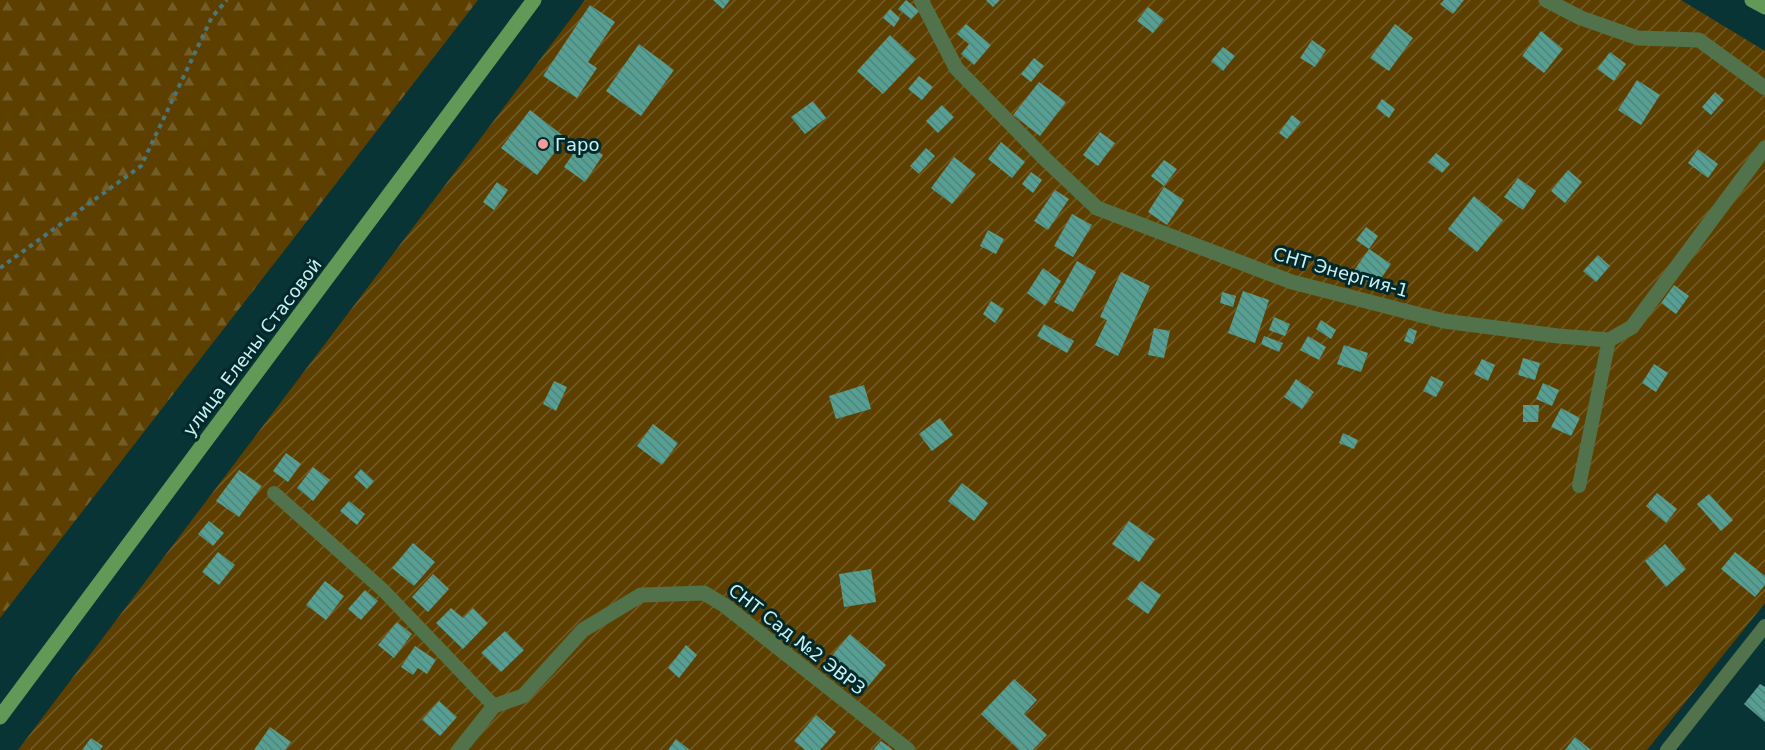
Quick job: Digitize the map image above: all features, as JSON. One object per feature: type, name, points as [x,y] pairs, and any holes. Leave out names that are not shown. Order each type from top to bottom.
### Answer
[{"type":"main road","name":"улица Елены Стасовой","points":[[0,717],[534,0]]},
{"type":"main road","points":[[1752,0],[1765,7]]},
{"type":"street","name":"СНТ Энергия-1","points":[[921,0],[956,68],[1045,159],[1097,208],[1292,282],[1387,307],[1444,321],[1558,336],[1609,340]]},
{"type":"street","points":[[1546,0],[1581,18],[1638,38],[1699,40],[1765,88]]},
{"type":"street","points":[[1609,340],[1632,327],[1765,148]]},
{"type":"street","name":"СНТ Сад №2 ЭВРЗ","points":[[494,706],[523,696],[583,630],[641,595],[704,593],[724,605],[908,750]]},
{"type":"street","points":[[459,750],[494,706]]},
{"type":"lane","points":[[1579,486],[1609,340]]},
{"type":"lane","points":[[274,493],[384,590],[494,706]]},
{"type":"lane","points":[[1667,750],[1765,626]]},
{"type":"path","points":[[0,268],[141,166],[212,17],[227,0]]},
{"type":"green space","points":[[0,0],[478,0],[0,618]]},
{"type":"green space","points":[[585,0],[1681,0],[1765,51],[1765,603],[1647,750],[18,750]]},
{"type":"building","points":[[713,0],[730,0],[723,9]]},
{"type":"building","points":[[906,0],[919,11],[911,19],[898,9]]},
{"type":"building","points":[[986,0],[1000,0],[993,7]]},
{"type":"building","points":[[1444,0],[1464,0],[1453,14],[1440,4]]},
{"type":"building","points":[[590,5],[615,22],[588,62],[597,68],[577,98],[543,76]]},
{"type":"building","points":[[1148,7],[1164,19],[1153,33],[1137,21]]},
{"type":"building","points":[[890,9],[900,18],[894,27],[883,18]]},
{"type":"building","points":[[966,24],[991,45],[974,65],[961,54],[969,44],[957,34]]},
{"type":"building","points":[[1395,24],[1413,38],[1389,71],[1370,58]]},
{"type":"building","points":[[1541,31],[1563,49],[1544,73],[1522,56]]},
{"type":"building","points":[[890,35],[916,59],[883,94],[857,71]]},
{"type":"building","points":[[1312,40],[1326,50],[1315,67],[1300,58]]},
{"type":"building","points":[[639,44],[674,70],[641,116],[606,91]]},
{"type":"building","points":[[1223,47],[1235,56],[1223,71],[1211,61]]},
{"type":"building","points":[[1610,52],[1626,64],[1614,81],[1597,69]]},
{"type":"building","points":[[1034,58],[1044,66],[1031,82],[1021,74]]},
{"type":"building","points":[[919,76],[933,87],[922,100],[908,89]]},
{"type":"building","points":[[1637,80],[1660,95],[1641,125],[1618,110]]},
{"type":"building","points":[[1039,82],[1066,102],[1040,136],[1013,115]]},
{"type":"building","points":[[1715,92],[1724,100],[1711,115],[1702,107]]},
{"type":"building","points":[[1382,99],[1395,109],[1389,118],[1376,108]]},
{"type":"building","points":[[813,101],[826,118],[805,134],[791,117]]},
{"type":"building","points":[[942,105],[954,117],[938,133],[926,121]]},
{"type":"building","points":[[530,110],[566,138],[537,175],[501,148]]},
{"type":"building","points":[[1292,115],[1301,122],[1287,139],[1279,133]]},
{"type":"building","points":[[1100,132],[1115,143],[1098,166],[1083,155]]},
{"type":"building","points":[[582,141],[603,155],[585,182],[564,167]]},
{"type":"building","points":[[1001,142],[1025,162],[1012,178],[988,159]]},
{"type":"building","points":[[926,148],[935,156],[919,174],[910,166]]},
{"type":"building","points":[[1698,149],[1718,164],[1708,178],[1688,163]]},
{"type":"building","points":[[1436,153],[1450,164],[1442,173],[1428,162]]},
{"type":"building","points":[[954,157],[976,174],[952,204],[931,188]]},
{"type":"building","points":[[1164,160],[1177,169],[1164,186],[1151,176]]},
{"type":"building","points":[[1568,170],[1582,182],[1565,203],[1551,191]]},
{"type":"building","points":[[1031,172],[1042,180],[1033,193],[1022,184]]},
{"type":"building","points":[[1518,178],[1536,191],[1523,210],[1504,197]]},
{"type":"building","points":[[497,182],[508,190],[494,210],[483,202]]},
{"type":"building","points":[[1164,187],[1184,200],[1167,225],[1148,212]]},
{"type":"building","points":[[1055,190],[1069,199],[1048,230],[1034,221]]},
{"type":"building","points":[[1474,196],[1503,220],[1477,252],[1448,229]]},
{"type":"building","points":[[1072,214],[1092,225],[1073,257],[1054,246]]},
{"type":"building","points":[[1366,227],[1378,236],[1369,249],[1356,240]]},
{"type":"building","points":[[988,230],[1004,239],[996,254],[980,246]]},
{"type":"building","points":[[1369,249],[1391,264],[1375,287],[1353,272]]},
{"type":"building","points":[[1598,255],[1610,266],[1596,282],[1583,271]]},
{"type":"building","points":[[1077,261],[1096,272],[1073,312],[1054,302]]},
{"type":"building","points":[[1043,268],[1061,281],[1045,306],[1027,293]]},
{"type":"building","points":[[1121,272],[1150,286],[1118,356],[1095,345],[1107,320],[1100,317]]},
{"type":"building","points":[[1674,285],[1689,296],[1676,314],[1661,303]]},
{"type":"building","points":[[1243,291],[1269,300],[1255,343],[1228,333]]},
{"type":"building","points":[[1222,292],[1236,296],[1233,307],[1220,303]]},
{"type":"building","points":[[991,301],[1004,309],[995,323],[983,314]]},
{"type":"building","points":[[1274,317],[1290,324],[1285,336],[1269,330]]},
{"type":"building","points":[[1321,320],[1336,330],[1331,339],[1316,329]]},
{"type":"building","points":[[1044,324],[1074,341],[1067,353],[1037,336]]},
{"type":"building","points":[[1154,328],[1170,331],[1164,358],[1148,355]]},
{"type":"building","points":[[1409,328],[1417,331],[1413,344],[1404,341]]},
{"type":"building","points":[[1264,336],[1283,343],[1279,352],[1261,344]]},
{"type":"building","points":[[1308,336],[1326,347],[1319,360],[1300,350]]},
{"type":"building","points":[[1344,345],[1368,353],[1361,372],[1337,364]]},
{"type":"building","points":[[1523,358],[1540,363],[1535,380],[1518,375]]},
{"type":"building","points":[[1482,359],[1495,365],[1488,381],[1474,374]]},
{"type":"building","points":[[1654,364],[1668,373],[1656,392],[1642,383]]},
{"type":"building","points":[[1431,376],[1444,382],[1436,397],[1423,391]]},
{"type":"building","points":[[1296,379],[1314,392],[1302,409],[1284,397]]},
{"type":"building","points":[[554,381],[567,387],[556,411],[543,404]]},
{"type":"building","points":[[1543,383],[1559,390],[1552,406],[1536,399]]},
{"type":"building","points":[[864,385],[871,409],[836,419],[829,396]]},
{"type":"building","points":[[1523,405],[1539,405],[1538,422],[1523,422]]},
{"type":"building","points":[[1561,408],[1580,418],[1571,436],[1551,427]]},
{"type":"building","points":[[940,418],[953,435],[932,451],[919,434]]},
{"type":"building","points":[[653,424],[678,443],[662,465],[637,446]]},
{"type":"building","points":[[1343,433],[1358,440],[1354,449],[1339,443]]},
{"type":"building","points":[[286,453],[301,464],[288,482],[273,471]]},
{"type":"building","points":[[313,467],[330,480],[313,501],[297,488]]},
{"type":"building","points":[[361,469],[374,481],[367,489],[354,477]]},
{"type":"building","points":[[239,470],[262,486],[239,517],[216,501]]},
{"type":"building","points":[[962,483],[988,503],[974,521],[948,501]]},
{"type":"building","points":[[1657,493],[1677,509],[1666,523],[1646,506]]},
{"type":"building","points":[[1709,494],[1733,520],[1721,531],[1697,504]]},
{"type":"building","points":[[349,501],[365,514],[357,525],[340,511]]},
{"type":"building","points":[[209,521],[224,533],[213,546],[198,534]]},
{"type":"building","points":[[1129,521],[1155,539],[1139,562],[1112,544]]},
{"type":"building","points":[[413,543],[435,562],[414,586],[392,568]]},
{"type":"building","points":[[1665,544],[1686,569],[1666,587],[1645,561]]},
{"type":"building","points":[[218,552],[235,565],[219,585],[202,572]]},
{"type":"building","points":[[1735,552],[1765,576],[1765,585],[1755,597],[1721,569]]},
{"type":"building","points":[[871,569],[876,602],[844,607],[839,574]]},
{"type":"building","points":[[433,574],[449,589],[428,612],[412,597]]},
{"type":"building","points":[[325,581],[344,596],[326,620],[306,605]]},
{"type":"building","points":[[1141,581],[1161,595],[1148,614],[1127,599]]},
{"type":"building","points":[[365,590],[378,601],[361,620],[348,609]]},
{"type":"building","points":[[451,608],[463,618],[473,608],[488,623],[463,649],[436,623]]},
{"type":"building","points":[[397,622],[412,634],[394,658],[378,645]]},
{"type":"building","points":[[505,631],[524,650],[501,672],[481,653]]},
{"type":"building","points":[[850,634],[886,665],[865,690],[829,659]]},
{"type":"building","points":[[686,645],[697,655],[679,678],[668,668]]},
{"type":"building","points":[[415,646],[436,660],[427,674],[418,668],[413,675],[401,667]]},
{"type":"building","points":[[1014,679],[1037,700],[1024,714],[1047,735],[1033,750],[1019,750],[981,714]]},
{"type":"building","points":[[1760,684],[1765,687],[1765,722],[1744,704]]},
{"type":"building","points":[[439,701],[457,717],[440,736],[422,720]]},
{"type":"building","points":[[816,715],[836,732],[820,750],[805,750],[794,741]]},
{"type":"building","points":[[270,727],[291,742],[285,750],[254,750]]},
{"type":"building","points":[[1575,737],[1591,750],[1565,750]]},
{"type":"building","points":[[91,738],[103,746],[100,750],[82,750]]},
{"type":"building","points":[[676,739],[690,750],[668,750]]},
{"type":"building","points":[[881,741],[893,750],[873,750]]},
{"type":"place","name":"Гаро","points":[[543,144]]}]
